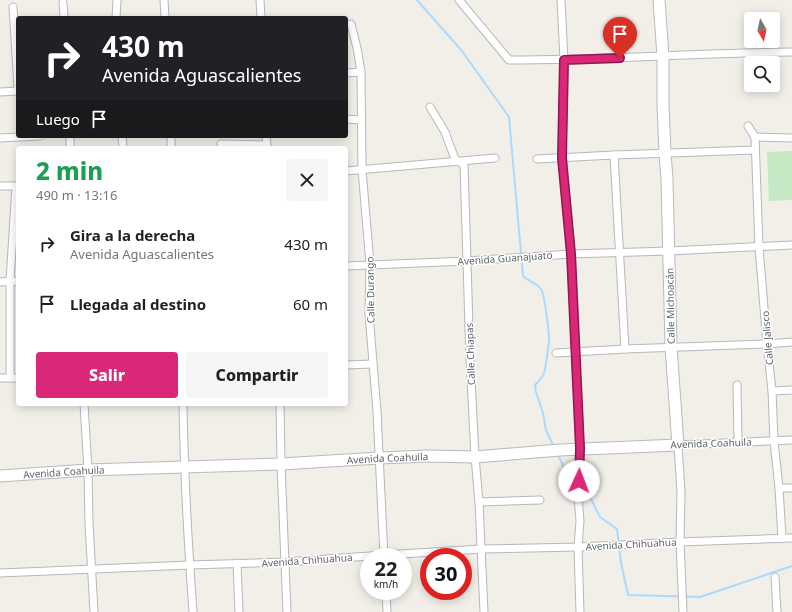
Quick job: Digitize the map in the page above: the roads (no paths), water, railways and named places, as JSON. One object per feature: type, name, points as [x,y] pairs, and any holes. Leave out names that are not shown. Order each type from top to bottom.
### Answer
[{"type":"street","points":[[116,16],[117,0]]},
{"type":"street","points":[[164,0],[165,16]]},
{"type":"street","points":[[260,0],[260,16]]},
{"type":"street","points":[[459,0],[509,60],[564,60],[792,52]]},
{"type":"street","points":[[561,0],[564,60],[562,158],[571,254],[580,448],[578,496],[580,521],[578,547],[580,612]]},
{"type":"street","name":"Calle Michoacán","points":[[659,0],[663,56],[662,104],[667,179],[671,347],[678,445],[683,612]]},
{"type":"street","points":[[63,3],[64,16]]},
{"type":"street","points":[[13,7],[16,55]]},
{"type":"street","name":"Calle Durango","points":[[350,24],[358,48],[361,72],[362,170],[370,264],[369,314],[374,364],[384,548]]},
{"type":"street","points":[[348,73],[361,72]]},
{"type":"street","points":[[0,92],[16,91]]},
{"type":"street","name":"Calle Chiapas","points":[[430,108],[445,132],[455,158],[464,165],[470,360],[482,549],[484,612]]},
{"type":"street","points":[[348,119],[361,120]]},
{"type":"street","points":[[748,126],[755,137],[792,138]]},
{"type":"street","points":[[0,138],[16,137]]},
{"type":"street","name":"Calle Jalisco","points":[[755,137],[759,247],[772,391],[774,441],[782,538]]},
{"type":"street","points":[[221,144],[252,146]]},
{"type":"street","points":[[537,159],[755,150]]},
{"type":"street","points":[[614,155],[625,349]]},
{"type":"street","points":[[348,171],[495,158]]},
{"type":"street","points":[[0,186],[16,186]]},
{"type":"street","points":[[10,378],[10,281],[16,200]]},
{"type":"street","name":"Avenida Guanajuato","points":[[348,266],[467,261],[571,254],[792,245]]},
{"type":"street","points":[[0,282],[16,281]]},
{"type":"street","points":[[556,353],[792,342]]},
{"type":"street","points":[[348,365],[374,364]]},
{"type":"street","points":[[0,378],[16,378]]},
{"type":"street","points":[[737,385],[738,442]]},
{"type":"street","points":[[772,391],[792,390]]},
{"type":"street","points":[[84,406],[94,612]]},
{"type":"street","points":[[183,406],[193,612]]},
{"type":"street","points":[[280,406],[287,612]]},
{"type":"street","name":"Avenida Coahuila","points":[[0,476],[88,470],[185,468],[428,456],[476,457],[580,448],[792,440]]},
{"type":"street","points":[[779,488],[792,488]]},
{"type":"street","points":[[479,502],[540,500]]},
{"type":"street","name":"Avenida Chihuahua","points":[[412,554],[482,549],[578,547],[792,538]]},
{"type":"street","name":"Avenida Chihuahua","points":[[0,573],[190,564],[285,562],[360,557]]},
{"type":"street","points":[[237,564],[239,612]]},
{"type":"street","points":[[775,577],[777,612]]},
{"type":"street","points":[[386,600],[387,612]]},
{"type":"waterway","points":[[417,0],[462,51],[509,117],[523,276],[541,289],[544,299],[548,330],[549,341],[544,373],[535,385],[546,430],[554,447]]},
{"type":"waterway","points":[[558,455],[573,486],[587,491],[600,517],[617,529],[621,563],[628,595],[700,597],[792,566]]}]
